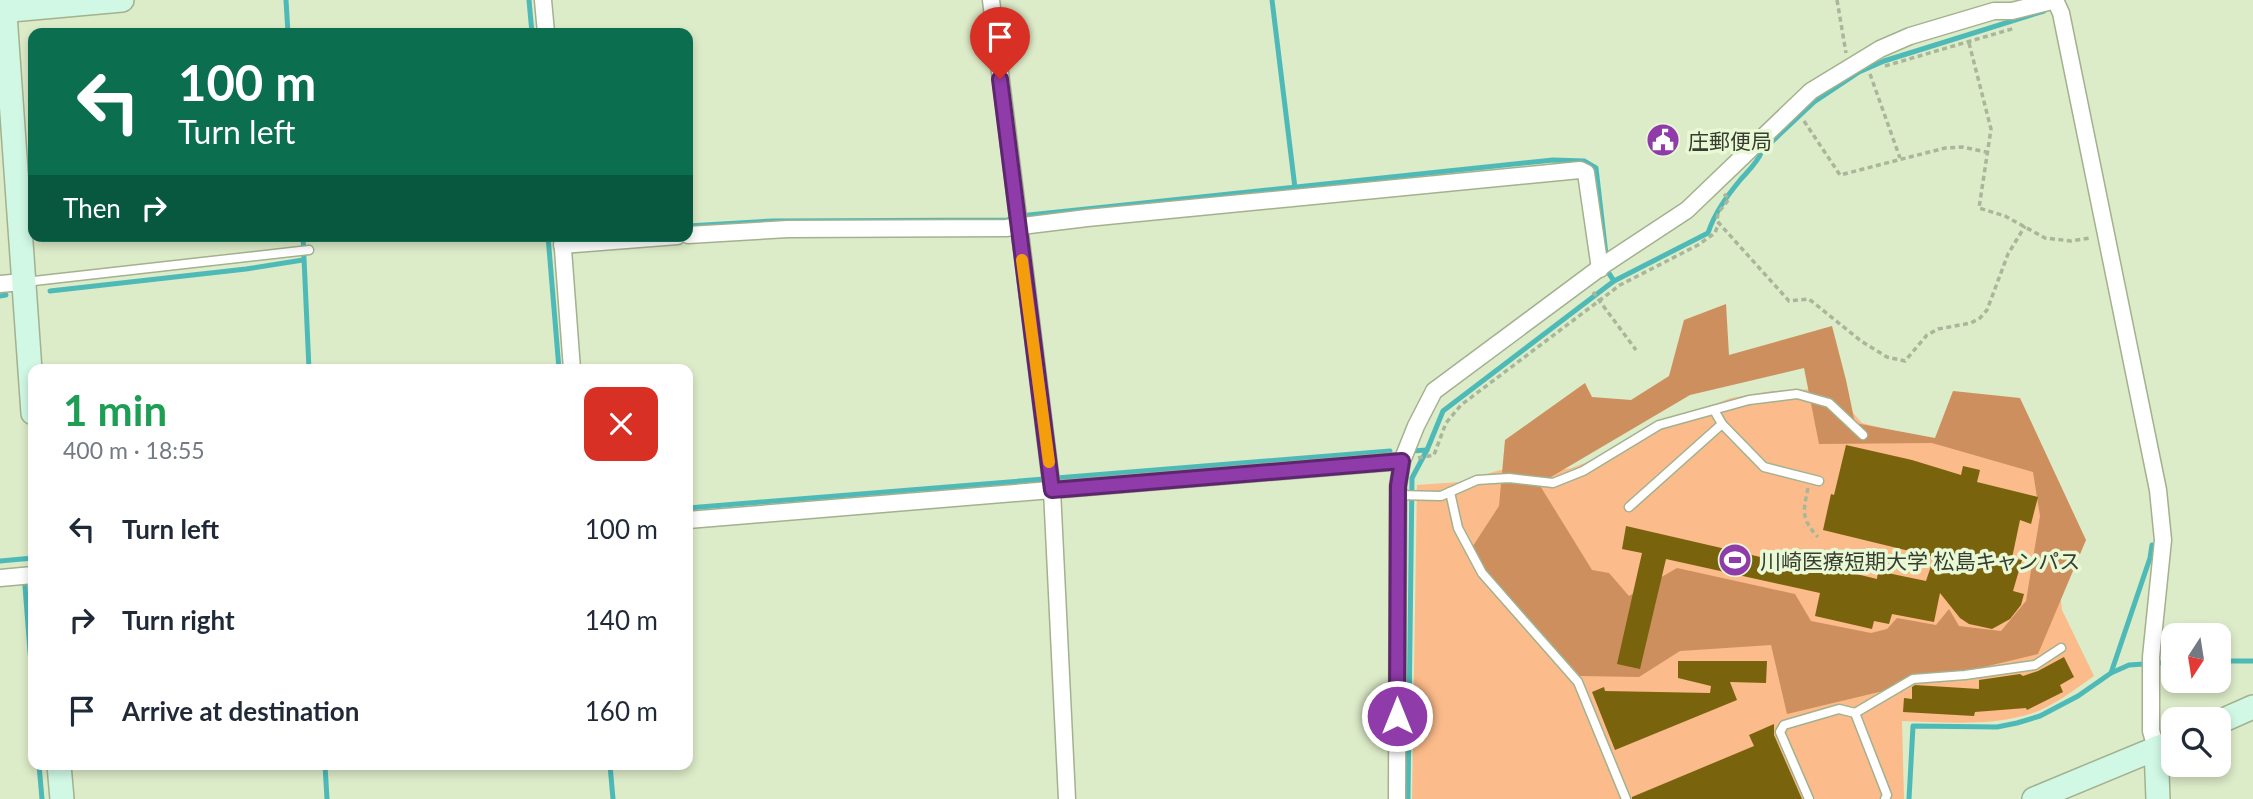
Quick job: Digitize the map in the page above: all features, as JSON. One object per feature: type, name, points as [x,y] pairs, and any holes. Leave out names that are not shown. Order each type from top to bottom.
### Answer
[{"type":"street","points":[[28,383],[11,283],[3,7],[122,0]]},
{"type":"street","points":[[543,0],[546,28]]},
{"type":"street","points":[[991,0],[1051,481],[1066,799]]},
{"type":"street","points":[[1397,799],[1409,460],[1416,426],[1434,391],[1605,265],[1688,210],[1811,91],[1880,49],[1937,27],[1994,11],[2012,11],[2055,0],[2061,13],[2158,489],[2162,540],[2151,662],[2151,731],[2161,741]]},
{"type":"street","points":[[693,236],[788,229],[992,228],[1017,220],[1580,170],[1586,173],[1605,265]]},
{"type":"street","points":[[562,242],[572,364]]},
{"type":"street","points":[[693,519],[1051,481],[1409,460]]},
{"type":"street","points":[[0,578],[28,575]]},
{"type":"street","points":[[2231,717],[2253,707]]},
{"type":"street","points":[[2034,799],[2161,747]]},
{"type":"street","points":[[59,770],[62,799]]},
{"type":"street","points":[[2158,799],[2161,776]]},
{"type":"lane","points":[[11,283],[309,250]]},
{"type":"lane","points":[[1407,496],[1441,496],[1477,480],[1509,478],[1553,483],[1583,471],[1659,425],[1749,400],[1797,394],[1829,403],[1863,435]]},
{"type":"lane","points":[[1714,410],[1722,424],[1764,467],[1815,480]]},
{"type":"lane","points":[[1629,507],[1722,424]]},
{"type":"lane","points":[[1450,492],[1458,528],[1482,573],[1578,682],[1626,799]]},
{"type":"lane","points":[[1809,799],[1780,732],[1784,725],[1839,709],[1855,713],[1913,679],[2035,665],[2061,648]]},
{"type":"lane","points":[[1855,713],[1887,795],[1885,799]]},
{"type":"path","points":[[1837,0],[1846,53]]},
{"type":"path","points":[[1900,158],[1869,72],[2021,26]]},
{"type":"path","points":[[1969,43],[1991,129],[1979,208],[2005,216],[2045,238],[2057,241],[2106,234]]},
{"type":"path","points":[[1802,119],[1840,175],[1945,148],[1962,147],[1986,152]]},
{"type":"path","points":[[1409,460],[1434,455],[1446,423],[1461,405],[1598,298],[1698,245],[1714,233],[1719,222],[1718,213],[1729,199]]},
{"type":"path","points":[[1719,222],[1788,301],[1809,299],[1861,341],[1887,357],[1900,361],[1909,358],[1927,335],[1938,329],[1971,323],[1987,310],[2008,254],[2025,226]]},
{"type":"path","points":[[1593,292],[1636,350]]},
{"type":"path","points":[[1815,480],[1803,512],[1807,526],[1818,537]]},
{"type":"shaded area","points":[[1726,304],[1729,355],[1832,326],[1855,423],[1935,438],[1953,391],[2020,398],[2086,540],[2038,654],[1787,714],[1771,645],[1680,651],[1639,677],[1580,676],[1469,552],[1499,506],[1505,440],[1585,383],[1592,397],[1631,400],[1669,376],[1684,320]],"holes":[[[1804,368],[1819,444],[1932,443],[2033,472],[2040,516],[2026,601],[2001,631],[1959,626],[1949,609],[1936,625],[1897,618],[1887,629],[1871,633],[1811,621],[1795,594],[1677,568],[1629,596],[1609,573],[1592,570],[1539,484],[1690,395]]]},
{"type":"shaded area","name":"川崎医療短期大学 松島キャンパス","points":[[1815,389],[1844,403],[1862,423],[2045,470],[2062,610],[2094,676],[2049,706],[2017,717],[1968,723],[1902,721],[1904,799],[1412,799],[1417,485],[1460,482],[1500,470],[1555,471],[1572,468],[1642,432],[1731,398],[1772,391]]},
{"type":"building","points":[[1846,445],[1912,460],[1961,475],[1963,466],[1980,470],[1977,482],[2038,497],[2031,524],[2020,520],[2012,558],[2022,560],[2013,591],[2024,594],[2021,605],[2010,619],[1992,629],[1969,624],[1960,618],[1940,593],[1934,622],[1892,614],[1889,624],[1874,621],[1872,629],[1815,616],[1820,593],[1666,559],[1640,669],[1617,664],[1642,553],[1622,549],[1626,526],[1825,572],[1827,567],[1877,579],[1878,571],[1926,581],[1934,557],[1823,530]]},
{"type":"building","points":[[2064,657],[2074,677],[2060,685],[2063,692],[2027,710],[1975,712],[1974,716],[1903,712],[1904,698],[1912,699],[1912,687],[1915,685],[1979,689],[1979,680],[2020,674],[2023,676]]},
{"type":"building","points":[[1678,661],[1767,661],[1766,683],[1730,682],[1737,700],[1615,750],[1592,692],[1604,687],[1605,691],[1710,693],[1711,686],[1678,678]]},
{"type":"building","points":[[1774,724],[1774,735],[1802,799],[1632,799],[1754,746],[1749,735]]},
{"type":"waterway","points":[[286,0],[288,28]]},
{"type":"waterway","points":[[529,0],[532,28]]},
{"type":"waterway","points":[[1272,0],[1295,188]]},
{"type":"waterway","points":[[1408,799],[1412,478],[1443,411],[1614,281],[1708,233],[1722,204],[1762,151],[1814,102],[1859,72],[1884,61],[2044,11]]},
{"type":"waterway","points":[[693,226],[772,221],[1007,220],[1029,215],[1553,160],[1584,161],[1596,168],[1608,272],[1614,281]]},
{"type":"waterway","points":[[303,242],[309,364]]},
{"type":"waterway","points":[[548,242],[559,364]]},
{"type":"waterway","points":[[50,291],[303,260]]},
{"type":"waterway","points":[[0,296],[6,295]]},
{"type":"waterway","points":[[1412,451],[1427,450]]},
{"type":"waterway","points":[[693,508],[1390,451]]},
{"type":"waterway","points":[[2111,673],[2152,545]]},
{"type":"waterway","points":[[0,561],[28,558]]},
{"type":"waterway","points":[[25,586],[28,625]]},
{"type":"waterway","points":[[2231,661],[2253,661]]},
{"type":"waterway","points":[[1909,799],[1913,726],[1997,727],[2017,723],[2040,716],[2129,665],[2161,663]]},
{"type":"waterway","points":[[39,770],[42,799]]},
{"type":"waterway","points":[[325,770],[327,799]]},
{"type":"waterway","points":[[610,770],[613,799]]},
{"type":"slow traffic","points":[[1022,260],[1049,462]]},
{"type":"place","name":"庄郵便局","points":[[1663,140]]},
{"type":"place","name":"川崎医療短期大学 松島キャンパス","points":[[1735,560]]},
{"type":"route","points":[[1000,79],[1052,490],[1402,461],[1398,486],[1397,716]]}]
